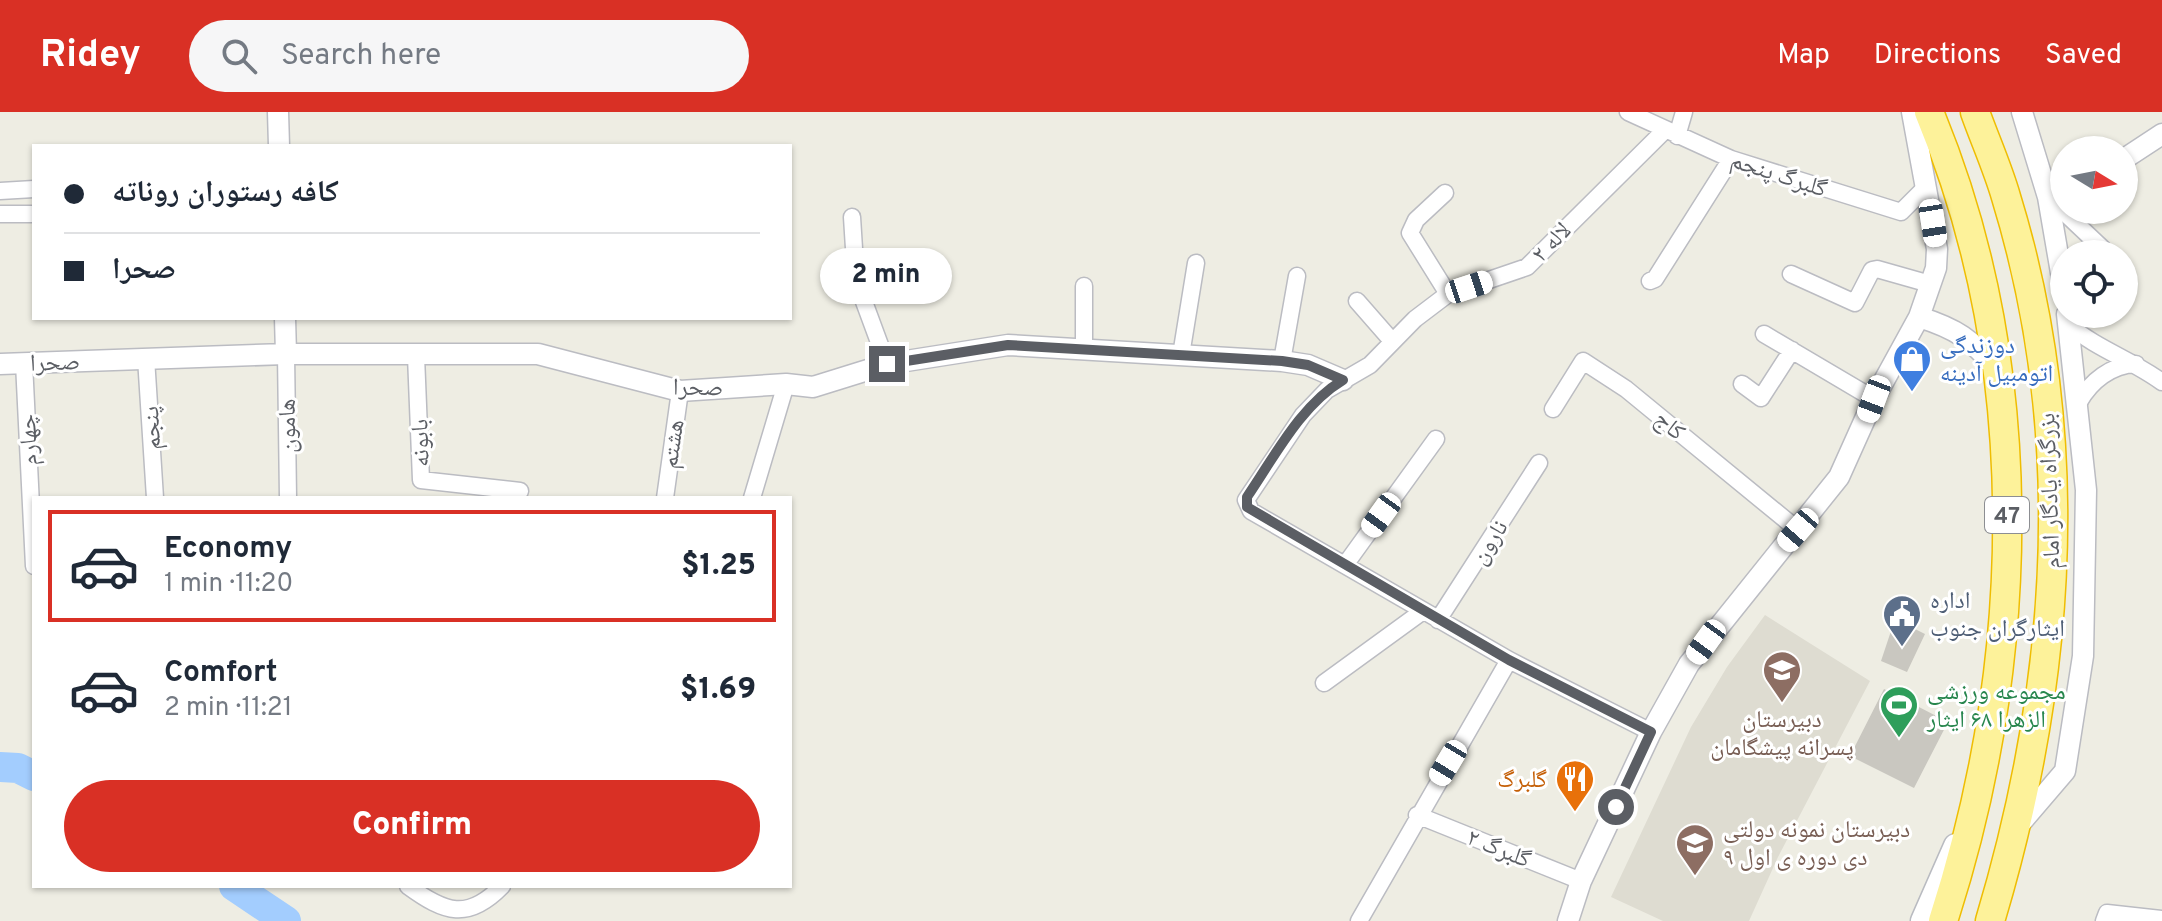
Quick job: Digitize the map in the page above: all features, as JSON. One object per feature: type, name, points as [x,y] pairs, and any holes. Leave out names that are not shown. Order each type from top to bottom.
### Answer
[{"type":"highway","name":"بزرگراه یادگار امام","points":[[1929,112],[1969,226],[1997,369],[2006,500],[2004,621],[1997,696],[1975,808],[1943,921]]},
{"type":"highway","name":"بزرگراه یادگار امام","points":[[1975,112],[2006,197],[2037,327],[2050,422],[2055,531],[2044,681],[2018,826],[1990,921]]},
{"type":"highway","points":[[1987,112],[1997,171]]},
{"type":"main road","points":[[1923,921],[1975,808]]},
{"type":"street","points":[[278,112],[279,144]]},
{"type":"street","name":"گلبرگ پنجم","points":[[1628,112],[1731,159],[1901,212],[1926,187]]},
{"type":"street","points":[[1671,133],[1684,112]]},
{"type":"street","points":[[1568,921],[1581,881],[1651,732],[1697,653],[1839,477],[1874,399],[1919,317],[1937,249],[1912,112]]},
{"type":"street","points":[[2022,112],[2050,179]]},
{"type":"street","name":"لاله ۲","points":[[1343,380],[1370,365],[1392,341],[1448,294],[1527,267],[1671,133]]},
{"type":"street","points":[[2138,150],[2162,134]]},
{"type":"street","points":[[1650,281],[1655,279],[1731,159]]},
{"type":"street","points":[[0,191],[32,189]]},
{"type":"street","points":[[1445,193],[1416,220],[1410,233],[1448,294]]},
{"type":"street","points":[[0,214],[32,214]]},
{"type":"street","points":[[852,217],[856,280],[887,364]]},
{"type":"street","points":[[2082,224],[2095,240]]},
{"type":"street","points":[[1181,355],[1196,263]]},
{"type":"street","points":[[1791,274],[1855,303],[1872,270],[1930,284]]},
{"type":"street","points":[[1282,361],[1297,276]]},
{"type":"street","points":[[1084,286],[1084,350]]},
{"type":"street","points":[[1357,301],[1392,341]]},
{"type":"street","points":[[1919,317],[1947,326],[1971,339],[1997,369]]},
{"type":"street","points":[[285,320],[286,354]]},
{"type":"street","points":[[2018,826],[2065,771],[2083,656],[2086,490],[2069,328]]},
{"type":"street","points":[[2077,328],[2099,347],[2138,364],[2162,382]]},
{"type":"street","points":[[1764,334],[1874,399]]},
{"type":"street","name":"صحرا","points":[[0,364],[286,354],[538,354],[680,391],[786,384],[813,387],[887,364],[1008,345],[1282,361],[1308,365],[1343,380]]},
{"type":"street","points":[[1742,384],[1761,398],[1792,350]]},
{"type":"street","name":"هامون","points":[[286,354],[288,496]]},
{"type":"street","name":"بابونه","points":[[416,356],[421,480],[520,491]]},
{"type":"street","name":"پنجم","points":[[146,358],[155,496]]},
{"type":"street","name":"کاج","points":[[1553,409],[1583,361],[1626,389],[1798,530]]},
{"type":"street","name":"چهارم","points":[[24,363],[32,525]]},
{"type":"street","points":[[2079,402],[2089,385],[2101,377],[2124,365],[2138,364]]},
{"type":"street","points":[[1343,380],[1327,390],[1303,415],[1246,503],[1251,511],[1509,660],[1651,732]]},
{"type":"street","points":[[753,496],[786,384]]},
{"type":"street","name":"هشتم","points":[[665,496],[680,391]]},
{"type":"street","points":[[1345,565],[1436,439]]},
{"type":"street","name":"نارون","points":[[1431,616],[1539,463]]},
{"type":"street","points":[[1324,683],[1431,616]]},
{"type":"street","points":[[1359,921],[1417,815],[1509,660]]},
{"type":"street","name":"گلبرگ ۲","points":[[1417,815],[1581,881]]},
{"type":"street","points":[[411,888],[434,905],[465,912],[487,902],[500,888]]},
{"type":"street","points":[[2104,921],[2107,913],[2162,919]]},
{"type":"shaded area","points":[[1765,615],[1870,681],[1778,857],[1749,921],[1663,921],[1611,897],[1691,727],[1727,667]]},
{"type":"building","name":"اداره ایثارگران جنوب","points":[[1895,619],[1925,634],[1907,672],[1881,661]]},
{"type":"building","name":"مجموعه ورزشی الزهرا ۶۸ ایثار","points":[[1884,689],[1948,722],[1914,788],[1850,756]]},
{"type":"waterway","points":[[0,767],[18,768],[32,775]]},
{"type":"waterway","points":[[237,888],[286,921]]},
{"type":"place","name":"دوزندگی اتومبیل آدینه","points":[[1912,393]]},
{"type":"place","name":"اداره ایثارگران جنوب","points":[[1902,648]]},
{"type":"place","name":"دبیرستان پسرانه پیشگامان","points":[[1782,704]]},
{"type":"place","name":"مجموعه ورزشی الزهرا ۶۸ ایثار","points":[[1899,739]]},
{"type":"place","name":"گلبرگ","points":[[1575,813]]},
{"type":"place","name":"دبیرستان نمونه دولتی ۹ دی دوره ی اول","points":[[1695,877]]},
{"type":"route","points":[[887,364],[1008,345],[1282,361],[1308,365],[1343,380],[1327,390],[1303,415],[1247,497],[1247,507],[1509,660],[1651,732],[1616,807]]}]
